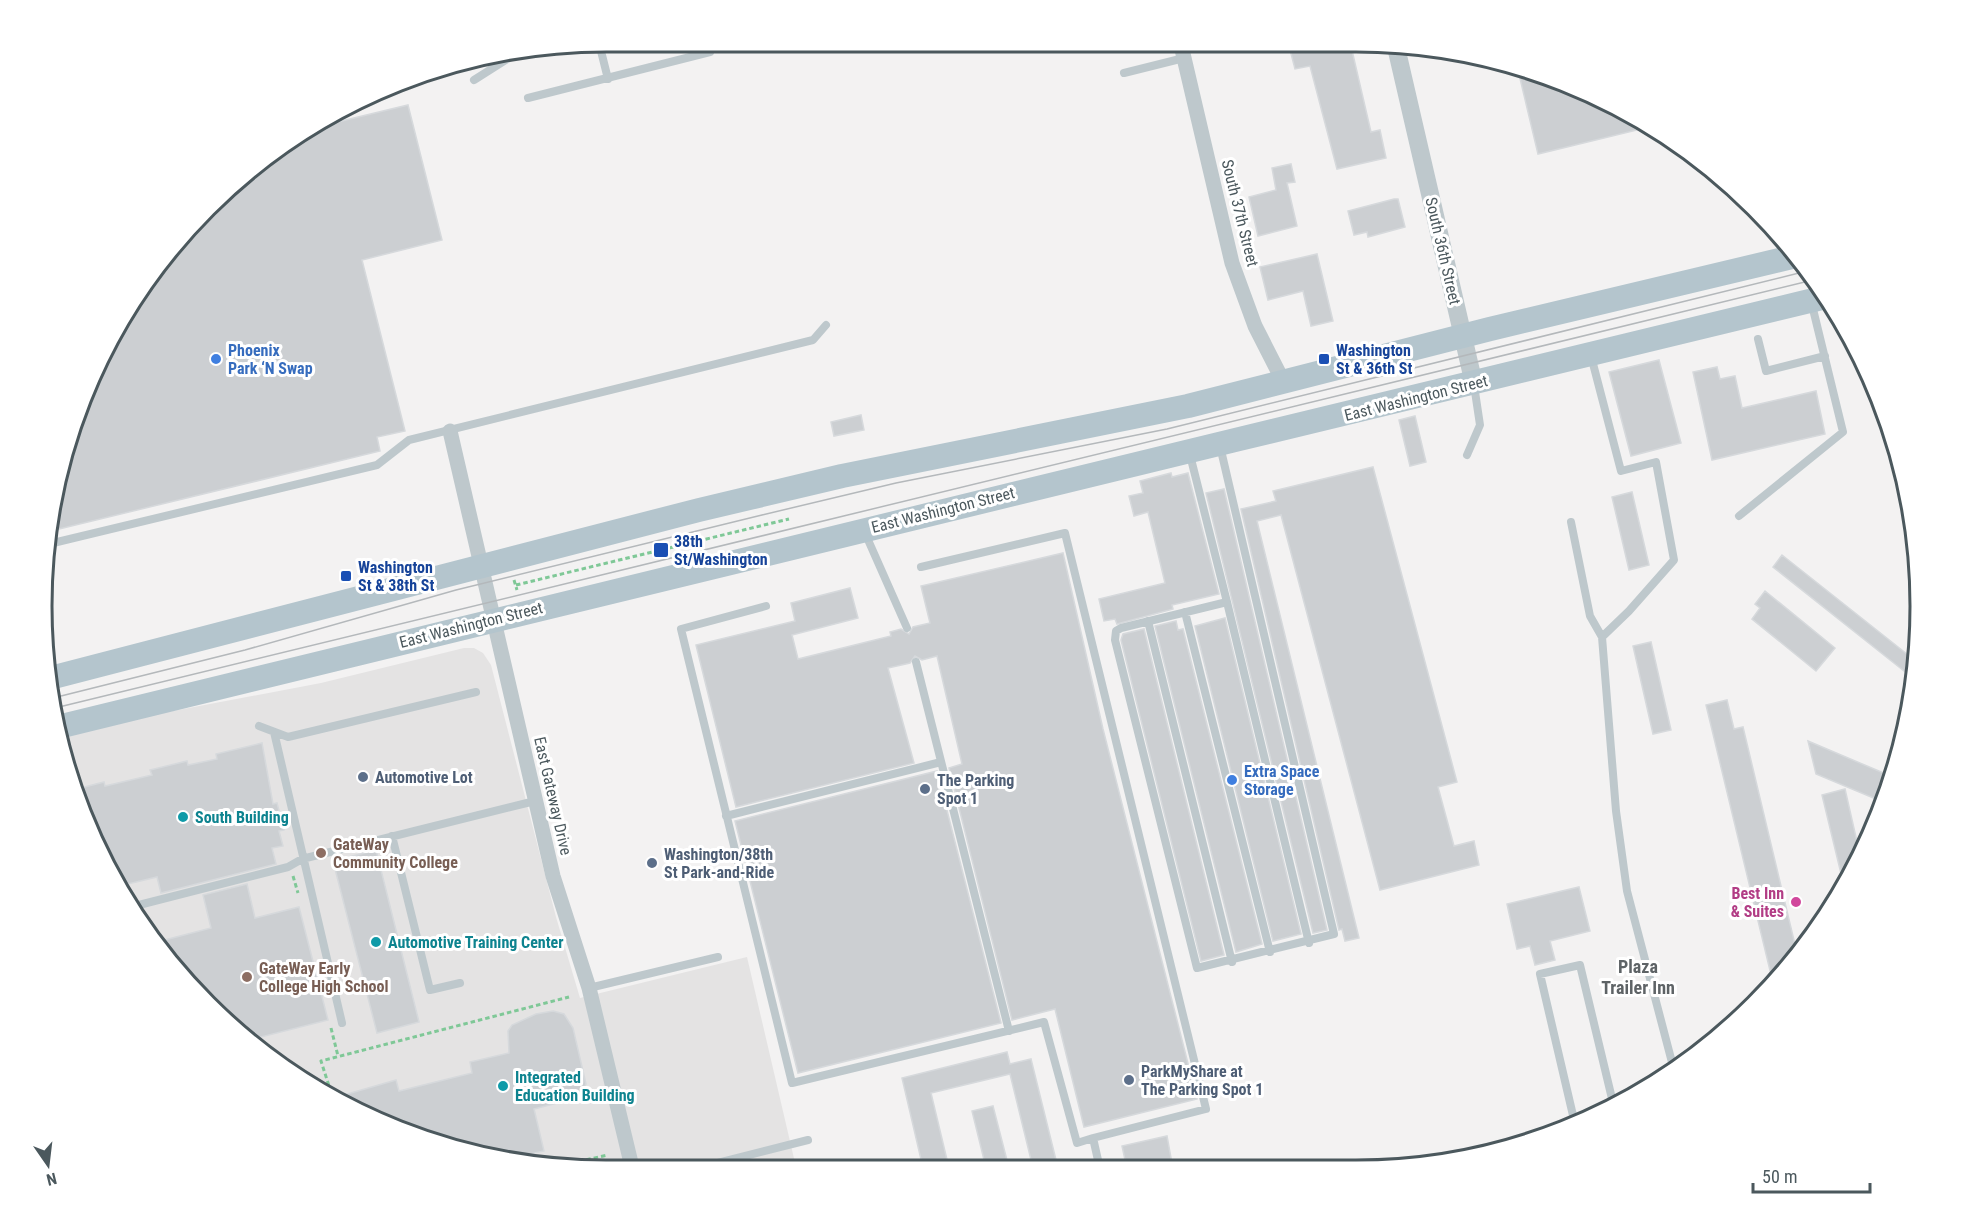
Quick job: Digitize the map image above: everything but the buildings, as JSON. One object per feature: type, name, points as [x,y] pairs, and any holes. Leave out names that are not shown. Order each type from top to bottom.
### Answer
[{"type":"main road","points":[[57,676],[481,565],[842,476],[1085,429],[1284,383],[1463,336],[1787,258]]},
{"type":"main road","name":"East Washington Street","points":[[65,725],[863,529],[1474,384],[1817,299]]},
{"type":"street","name":"South 37th Street","points":[[1183,52],[1232,263],[1246,304],[1284,383]]},
{"type":"street","name":"South 36th Street","points":[[1398,54],[1474,384]]},
{"type":"street","name":"East Gateway Drive","points":[[450,431],[535,801],[561,905],[589,988],[630,1160]]},
{"type":"lane","points":[[601,52],[608,79]]},
{"type":"lane","points":[[528,98],[710,52]]},
{"type":"lane","points":[[1124,73],[1183,52]]},
{"type":"lane","points":[[474,80],[502,62]]},
{"type":"lane","points":[[1739,516],[1843,432],[1825,356],[1818,301]]},
{"type":"lane","points":[[56,542],[377,465],[409,440],[813,340],[826,325]]},
{"type":"lane","points":[[1758,339],[1766,371],[1825,356]]},
{"type":"lane","points":[[1591,355],[1621,471],[1656,462],[1674,560],[1629,611],[1602,637]]},
{"type":"lane","name":"South 36th Street","points":[[1467,455],[1480,425],[1474,384]]},
{"type":"lane","points":[[1219,445],[1335,930],[1330,938],[1202,969],[1197,968],[1195,963],[1115,634],[1121,628],[1227,602]]},
{"type":"lane","points":[[1189,452],[1309,943]]},
{"type":"lane","points":[[1571,522],[1590,616],[1602,637],[1616,811],[1627,891],[1672,1062]]},
{"type":"lane","points":[[863,529],[907,628]]},
{"type":"lane","points":[[766,606],[681,629],[792,1083],[1044,1022],[1077,1143],[1206,1109],[1065,533],[921,567]]},
{"type":"lane","points":[[1185,612],[1270,952]]},
{"type":"lane","points":[[1148,621],[1232,962]]},
{"type":"lane","points":[[916,662],[1009,1031]]},
{"type":"lane","points":[[259,726],[288,737],[476,692]]},
{"type":"lane","points":[[274,732],[342,1023]]},
{"type":"lane","points":[[726,816],[941,762]]},
{"type":"lane","points":[[140,905],[288,867],[302,859],[535,801]]},
{"type":"lane","points":[[392,836],[430,990],[460,983]]},
{"type":"lane","points":[[589,988],[718,957]]},
{"type":"lane","points":[[1572,1116],[1540,974],[1580,965],[1612,1098]]},
{"type":"lane","points":[[1093,1138],[1098,1160]]},
{"type":"lane","points":[[729,1160],[808,1140]]},
{"type":"path","points":[[516,585],[789,519]]},
{"type":"path","points":[[514,580],[517,590]]},
{"type":"path","points":[[329,1086],[321,1061],[569,997]]},
{"type":"path","points":[[587,1159],[608,1155]]},
{"type":"shaded area","name":"GateWay Community College","points":[[464,648],[474,648],[483,653],[491,665],[556,917],[580,998],[747,957],[794,1160],[570,1159],[534,1156],[463,1142],[394,1118],[329,1086],[269,1046],[215,998],[167,944],[127,884],[95,819],[68,736],[157,714],[321,683]]},
{"type":"tram line","points":[[60,696],[245,650],[456,590],[762,515],[896,483],[1167,429],[1799,273]]},
{"type":"tram line","points":[[62,706],[1805,282]]},
{"type":"place","name":"Phoenix Park ‘N Swap","points":[[216,359]]},
{"type":"place","name":"Washington St & 36th St","points":[[1324,359]]},
{"type":"place","name":"38th St/Washington","points":[[661,550]]},
{"type":"place","name":"Washington St & 38th St","points":[[346,576]]},
{"type":"place","name":"Automotive Lot","points":[[363,777]]},
{"type":"place","name":"Extra Space Storage","points":[[1232,780]]},
{"type":"place","name":"The Parking Spot 1","points":[[925,789]]},
{"type":"place","name":"South Building","points":[[183,817]]},
{"type":"place","name":"GateWay Community College","points":[[321,853]]},
{"type":"place","name":"Washington/38th St Park-and-Ride","points":[[652,863]]},
{"type":"place","name":"Best Inn & Suites","points":[[1796,902]]},
{"type":"place","name":"Automotive Training Center","points":[[376,942]]},
{"type":"place","name":"GateWay Early College High School","points":[[247,977]]},
{"type":"place","name":"ParkMyShare at The Parking Spot 1","points":[[1129,1080]]},
{"type":"place","name":"Integrated Education Building","points":[[503,1086]]},
{"type":"district","name":"Plaza Trailer Inn","points":[[1638,976]]}]
